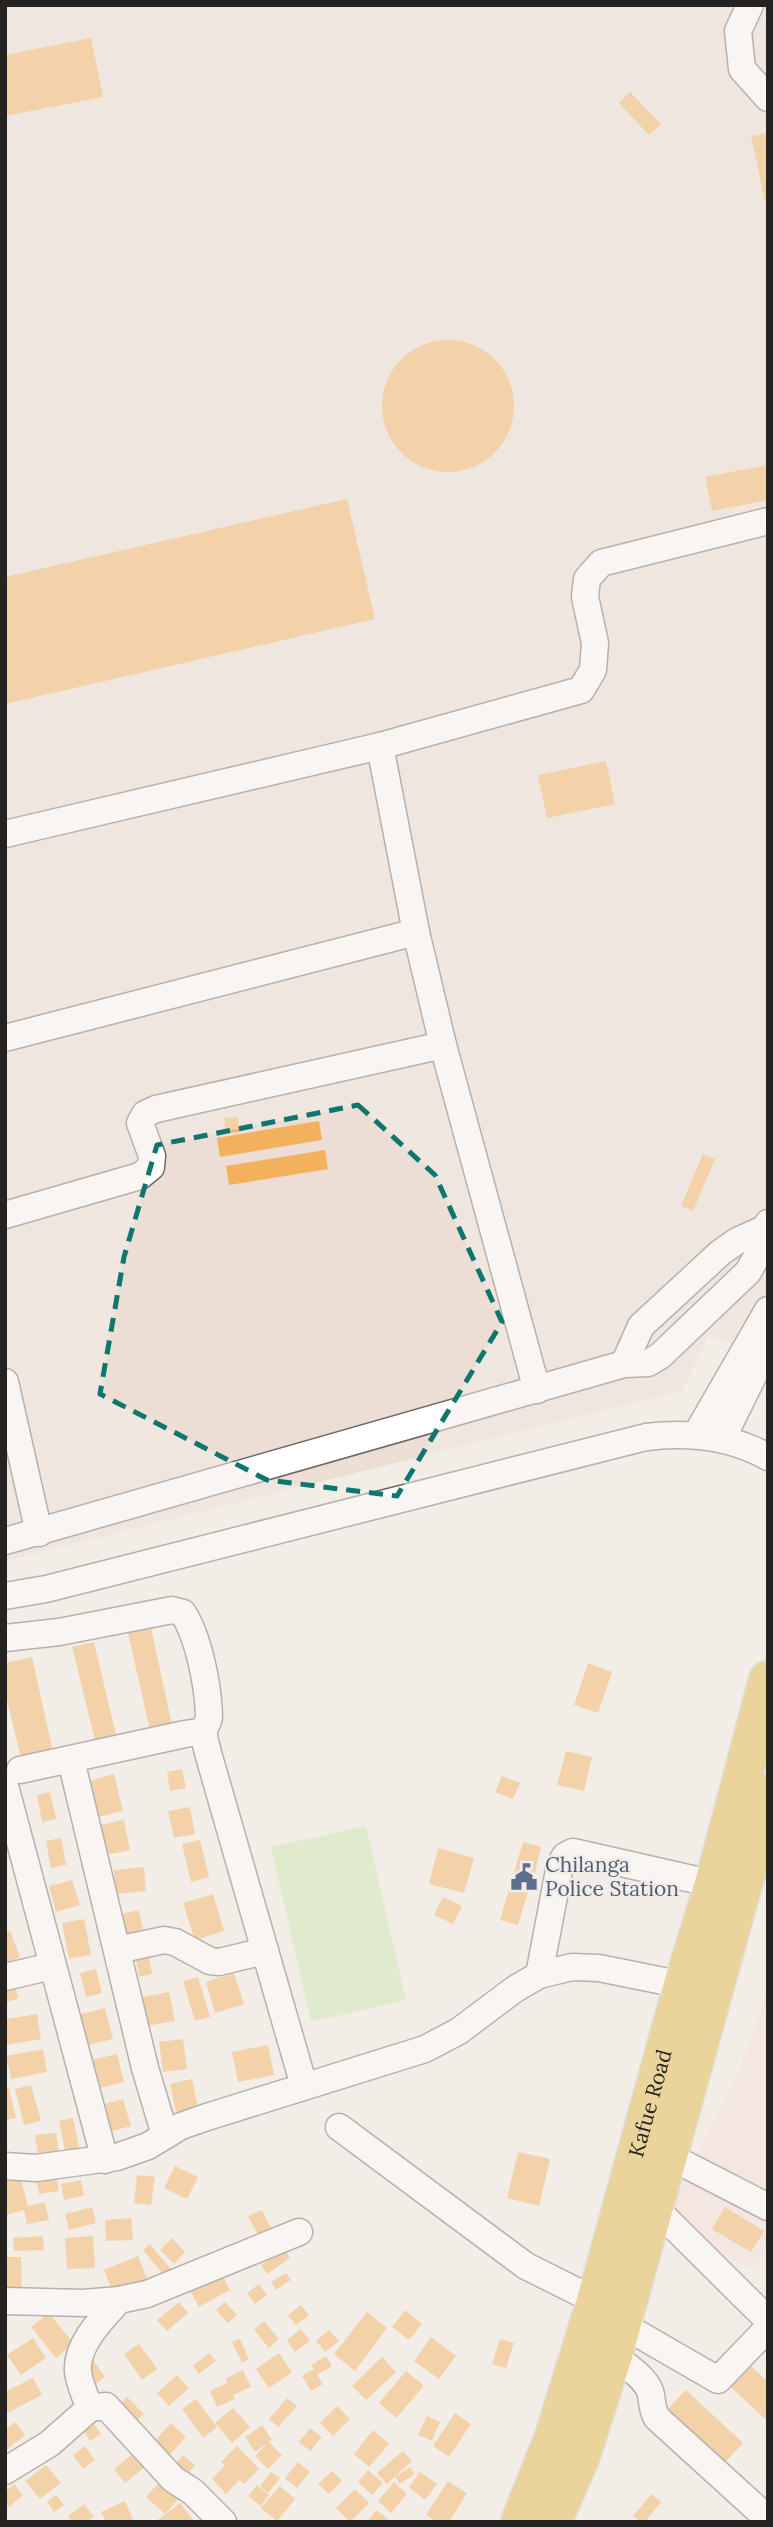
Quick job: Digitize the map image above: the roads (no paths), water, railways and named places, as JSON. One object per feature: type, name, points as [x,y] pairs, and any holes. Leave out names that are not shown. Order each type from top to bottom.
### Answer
[{"type":"highway","name":"Kafue Road","points":[[552,2522],[580,2458],[683,1985],[714,1884],[768,1680]]},
{"type":"highway","name":"Kafue Road","points":[[520,2522],[554,2437],[610,2327],[653,2206],[768,1793]]},
{"type":"street","points":[[750,5],[738,31],[742,68],[768,98]]},
{"type":"street","points":[[5,834],[380,746],[582,690],[593,670],[595,643],[585,597],[587,579],[601,564],[768,521]]},
{"type":"street","points":[[380,746],[416,932],[443,1045],[537,1390]]},
{"type":"street","points":[[5,1038],[416,932]]},
{"type":"street","points":[[5,1215],[139,1176],[151,1167],[152,1156],[140,1123],[145,1114],[156,1109],[443,1045]]},
{"type":"street","points":[[5,1541],[624,1364],[641,1326],[720,1253],[767,1225]]},
{"type":"street","points":[[696,1435],[768,1310]]},
{"type":"street","points":[[722,1439],[768,1346]]},
{"type":"street","points":[[5,1382],[39,1533]]},
{"type":"street","points":[[5,1596],[46,1589],[646,1437],[696,1435],[722,1439],[768,1457]]},
{"type":"street","points":[[46,1589],[59,1632]]},
{"type":"street","points":[[5,1638],[59,1632],[172,1610],[183,1613],[188,1620],[201,1666],[209,1713],[209,1721],[204,1731],[304,2086]]},
{"type":"street","points":[[105,2160],[52,1966],[10,1789],[71,1760],[204,1731]]},
{"type":"street","points":[[71,1760],[145,2068],[165,2134]]},
{"type":"street","points":[[539,1975],[560,1865],[565,1856],[573,1852],[714,1884]]},
{"type":"street","points":[[117,1950],[164,1940],[175,1942],[210,1961],[219,1962],[265,1951]]},
{"type":"street","points":[[5,1977],[52,1966]]},
{"type":"street","points":[[5,2166],[36,2168],[105,2160],[134,2152],[165,2134],[207,2117],[425,2049],[459,2031],[515,1989],[539,1975],[572,1967],[599,1968],[683,1985]]},
{"type":"street","points":[[339,2127],[610,2327],[718,2380],[768,2328]]},
{"type":"street","points":[[667,2155],[768,2207]]},
{"type":"street","points":[[653,2206],[768,2320]]},
{"type":"street","points":[[5,2301],[83,2303],[119,2300],[165,2287],[299,2232]]},
{"type":"street","points":[[90,2408],[77,2369],[80,2355],[99,2323],[119,2300]]},
{"type":"street","points":[[610,2327],[644,2381],[650,2393],[651,2409],[657,2418],[761,2503]]},
{"type":"street","points":[[5,2470],[50,2445],[90,2408],[106,2406],[173,2479],[193,2492],[223,2522]]},
{"type":"place","name":"Chilanga Police Station","points":[[524,1877]]}]
